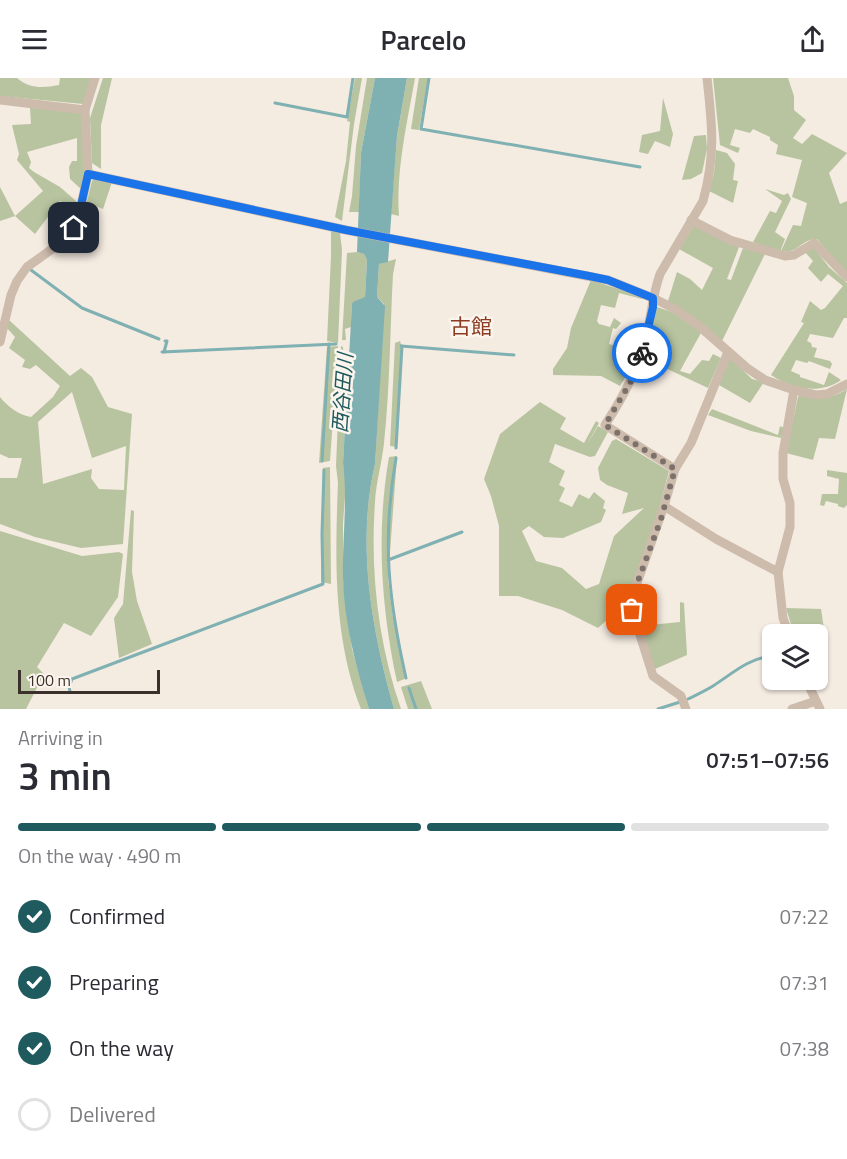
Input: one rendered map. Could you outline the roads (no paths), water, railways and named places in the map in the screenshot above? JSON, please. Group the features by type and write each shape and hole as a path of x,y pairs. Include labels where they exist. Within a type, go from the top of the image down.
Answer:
{"street":[{"path":"0,342 3,316 17,281 27,267 66,239 78,219 88,174 85,110 95,78"},
{"path":"675,469 605,425 636,372 645,344 653,298 660,274 703,201 713,146 706,78"},
{"path":"0,100 85,110"},
{"path":"88,174 346,230 598,278 653,298 675,309 698,324 756,375 794,390 816,395 827,394 847,384"},
{"path":"691,220 730,240 785,256 794,255 814,243 847,277"},
{"path":"686,709 681,696 653,676 632,610 635,589 675,469 691,443 728,352"},
{"path":"785,624 778,572 790,527 790,503 783,479 783,453 794,390"},
{"path":"664,506 716,539 778,572"},
{"path":"792,709 818,705 811,690"}],"water":[{"path":"375,78 407,78 397,136 388,262 379,264 377,297 385,306 375,464 369,495 367,525 367,557 373,619 394,709 369,709 352,644 343,578 345,492 343,463 352,304 365,297 367,260 364,254 357,252 361,153"}],"waterway":[{"path":"275,103 347,117 353,78"},
{"path":"429,78 421,129 640,167"},
{"path":"31,270 82,308 159,339"},
{"path":"164,352 167,341 165,341"},
{"name":"西谷田川","path":"322,461 329,344"},
{"name":"西谷田川","path":"162,352 336,344"},
{"path":"401,346 514,355"},
{"path":"396,448 402,346"},
{"path":"396,458 389,515 389,568 395,621 406,678"},
{"path":"70,691 72,679 323,584 324,470"},
{"path":"388,560 462,532"},
{"path":"688,699 710,688 748,663 762,658"},
{"path":"409,688 416,709"},
{"path":"658,709 680,702"}],"district":[{"name":"古館","path":"471,326"}]}
